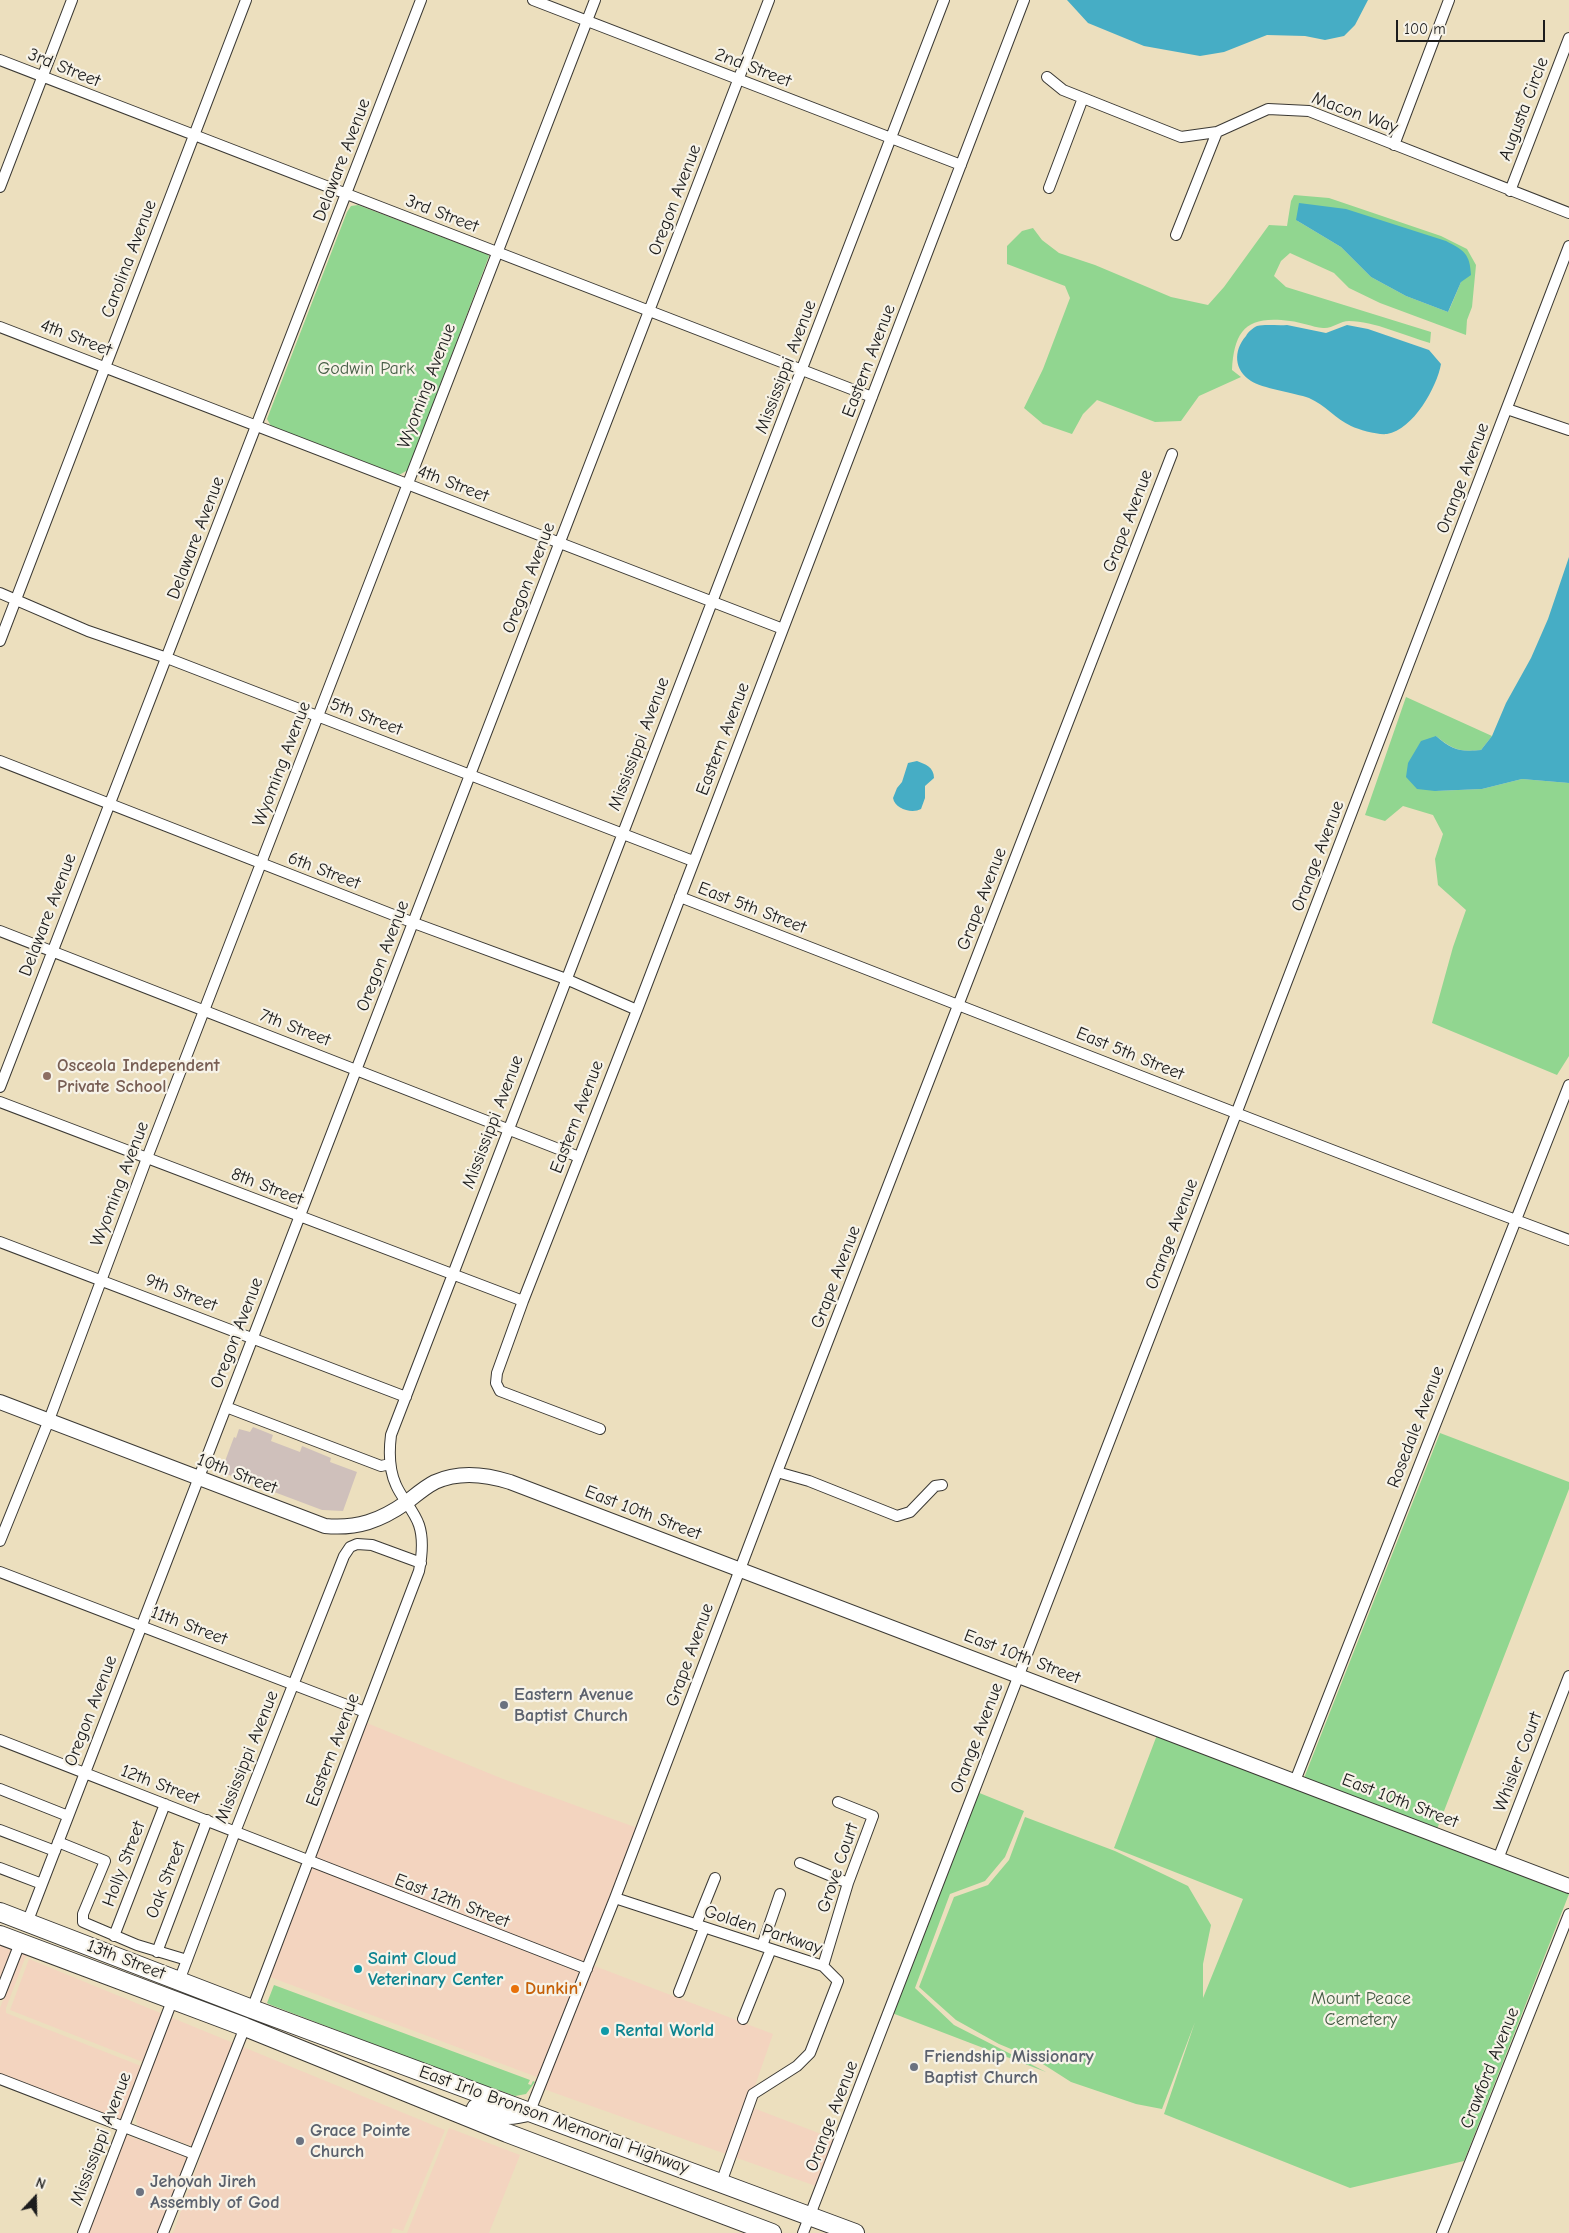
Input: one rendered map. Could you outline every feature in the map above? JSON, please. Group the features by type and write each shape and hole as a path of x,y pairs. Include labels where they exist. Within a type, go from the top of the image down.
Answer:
{"highway":[{"name":"13th Street","path":"0,1912 252,2008"},
{"path":"0,1924 19,1928 27,1923"},
{"name":"13th Street","path":"0,1936 245,2027"},
{"path":"20,1943 28,1937 37,1936 122,1968 151,1970"},
{"path":"125,1983 154,1982 233,2013 240,2013 252,2008"},
{"name":"East Irlo Bronson Memorial Highway","path":"252,2008 855,2233"},
{"path":"245,2027 255,2023 266,2022 365,2060 378,2054"},
{"name":"East Irlo Bronson Memorial Highway","path":"245,2027 507,2133 772,2233"},
{"path":"364,2075 386,2074 497,2116 512,2117 530,2111"}],"street":[{"path":"0,187 72,0"},
{"name":"Carolina Avenue","path":"0,641 246,0"},
{"name":"Delaware Avenue","path":"0,1087 421,0"},
{"name":"2nd Street","path":"533,0 961,165"},
{"name":"Wyoming Avenue","path":"0,1541 49,1420 100,1280 595,0"},
{"name":"Oregon Avenue","path":"27,1923 769,0"},
{"name":"Mississippi Avenue","path":"406,1502 396,1484 390,1464 391,1435 944,0"},
{"name":"Eastern Avenue","path":"600,1429 500,1390 496,1383 497,1373 523,1301 637,1010 1024,0"},
{"path":"1394,145 1449,0"},
{"name":"Augusta Circle","path":"1510,191 1569,38"},
{"name":"3rd Street","path":"0,60 42,78 872,397"},
{"name":"Macon Way","path":"1047,77 1063,90 1181,137 1216,132 1268,109 1309,110 1569,214"},
{"path":"1049,188 1083,98"},
{"path":"1176,236 1216,132"},
{"name":"Orange Avenue","path":"803,2233 1236,1114 1569,246"},
{"name":"4th Street","path":"0,326 783,629"},
{"path":"1507,409 1569,430"},
{"name":"Grape Avenue","path":"530,2111 615,1898 739,1570 1172,454"},
{"name":"5th Street","path":"0,593 88,630 167,658 693,861"},
{"name":"6th Street","path":"0,761 414,923 566,979 637,1010"},
{"name":"East 5th Street","path":"680,897 960,1004 1236,1114 1569,1240"},
{"name":"7th Street","path":"0,931 579,1157"},
{"name":"Rosedale Avenue","path":"1295,1781 1514,1220 1569,1085"},
{"name":"8th Street","path":"0,1102 523,1301"},
{"name":"9th Street","path":"0,1242 406,1397"},
{"name":"10th Street","path":"0,1402 325,1526 359,1526 406,1502 436,1482 458,1475"},
{"path":"226,1407 381,1466 390,1464"},
{"path":"777,1472 809,1481 897,1516 910,1512 935,1486 942,1485"},
{"name":"East 10th Street","path":"458,1475 485,1476 510,1482 1569,1886"},
{"name":"Eastern Avenue","path":"252,2008 307,1869 307,1861 416,1580 422,1554 419,1526 406,1502"},
{"name":"Mississippi Avenue","path":"179,1981 341,1561 350,1547 357,1544 372,1545 421,1563"},
{"name":"11th Street","path":"0,1572 365,1712"},
{"name":"Whisler Court","path":"1498,1859 1569,1676"},
{"name":"12th Street","path":"0,1740 307,1861"},
{"path":"0,1789 68,1816"},
{"name":"Grove Court","path":"823,1966 848,1883 873,1816 838,1802"},
{"name":"Holly Street","path":"114,1936 165,1804"},
{"name":"Oak Street","path":"157,1952 206,1820"},
{"path":"0,1830 105,1860 83,1914 83,1922 157,1952 187,1960"},
{"name":"East 12th Street","path":"307,1861 586,1969"},
{"path":"800,1863 848,1883"},
{"path":"0,1868 42,1884"},
{"path":"680,1992 715,1878"},
{"path":"742,2019 766,1947 780,1894"},
{"name":"Golden Parkway","path":"615,1898 823,1966 838,1981 810,2053 797,2066 753,2094 721,2183"},
{"name":"Crawford Avenue","path":"1442,2233 1569,1914"},
{"path":"0,1994 20,1943"},
{"name":"Mississippi Avenue","path":"83,2233 172,2000"},
{"path":"164,2233 245,2027"},
{"path":"0,2080 194,2154"}],"shaded area":[{"path":"253,1427 273,1435 271,1441 300,1452 302,1446 331,1458 330,1462 357,1472 343,1511 322,1510 221,1472 234,1437 236,1438 239,1429 250,1432"},
{"path":"367,1723 503,1779 643,1830 592,1965 773,2034 748,2106 842,2142 824,2189 538,2087 537,2077 270,1977"},
{"path":"0,1943 12,1948 0,1980"},
{"path":"22,1952 29,1955 25,1958 6,2008 6,2013 141,2066 120,2120 0,2073 0,2008"},
{"path":"29,1959 445,2130 403,2231 393,2228 391,2233 173,2233 203,2150 138,2127 135,2117 153,2066 10,2010"},
{"path":"449,2128 520,2155 489,2233 407,2233"},
{"path":"126,2135 187,2157 158,2233 88,2233"}],"green space":[{"path":"1294,195 1329,198 1441,236 1467,249 1476,265 1472,307 1467,320 1466,335 1380,303 1349,288 1334,273 1290,253 1281,261 1274,276 1286,287 1431,332 1430,343 1369,323 1346,321 1323,328 1290,321 1263,320 1253,323 1246,328 1240,335 1236,345 1232,370 1241,377 1199,396 1181,421 1155,422 1097,400 1083,414 1072,434 1043,424 1024,408 1043,369 1070,298 1065,286 1007,264 1007,246 1022,231 1033,228 1042,240 1059,253 1095,265 1171,297 1208,305 1224,287 1269,225 1287,226 1291,201","holes":["1296,220 1461,282 1448,312 1406,296 1371,277 1341,247"]},
{"name":"Godwin Park","path":"358,205 489,256 408,470 399,475 271,426 267,419 347,212 351,206"},
{"path":"1406,697 1492,736 1481,750 1468,751 1452,747 1436,736 1435,791 1482,789 1522,779 1569,783 1569,1056 1557,1075 1432,1023 1453,947 1466,910 1438,885 1435,859 1443,834 1433,815 1403,806 1385,821 1365,815"},
{"path":"1440,1433 1569,1482 1569,1489 1437,1829 1304,1778"},
{"name":"Mount Peace Cemetery","path":"1157,1735 1569,1894 1464,2161 1350,2188 1164,2114 1195,2022 1162,2109 1136,2104 1071,2082 1035,2059 999,2044 956,2020 919,1987 954,1897 988,1885 1009,1860 1025,1817 1115,1851 1188,1886 1211,1925 1203,1964 1203,1998 1243,1899 1114,1848"},
{"path":"977,1792 1024,1811 1005,1857 985,1881 950,1894 915,1988 954,2025 1046,2072 892,2013"},
{"path":"274,1985 530,2080 528,2084 531,2085 533,2081 535,2082 526,2094 515,2096 449,2073 267,2003"}],"water":[{"path":"1067,0 1368,0 1355,25 1344,36 1325,40 1305,36 1267,35 1224,52 1200,56 1144,46 1088,23"},
{"path":"1299,203 1346,209 1446,241 1465,253 1471,275 1461,282 1448,312 1406,296 1371,277 1341,247 1296,220"},
{"path":"1287,325 1326,333 1347,325 1368,329 1429,350 1441,364 1439,373 1429,395 1406,425 1397,431 1387,434 1359,429 1346,423 1309,398 1256,384 1245,377 1239,366 1237,354 1249,332 1257,326"},
{"path":"1569,557 1569,783 1522,779 1482,789 1435,791 1417,789 1406,777 1408,763 1421,741 1436,736 1457,749 1474,751 1481,750 1492,736 1506,703 1531,658 1548,619"},
{"path":"917,761 931,769 934,778 925,786 925,798 921,809 913,811 904,810 894,802 893,798 902,782 908,763"}],"place":[{"name":"Osceola Independent Private School","path":"47,1076"},
{"name":"Eastern Avenue Baptist Church","path":"504,1705"},
{"name":"Saint Cloud Veterinary Center","path":"358,1969"},
{"name":"Dunkin'","path":"515,1989"},
{"name":"Rental World","path":"605,2031"},
{"name":"Friendship Missionary Baptist Church","path":"914,2067"},
{"name":"Grace Pointe Church","path":"300,2141"},
{"name":"Jehovah Jireh Assembly of God","path":"140,2192"}]}
